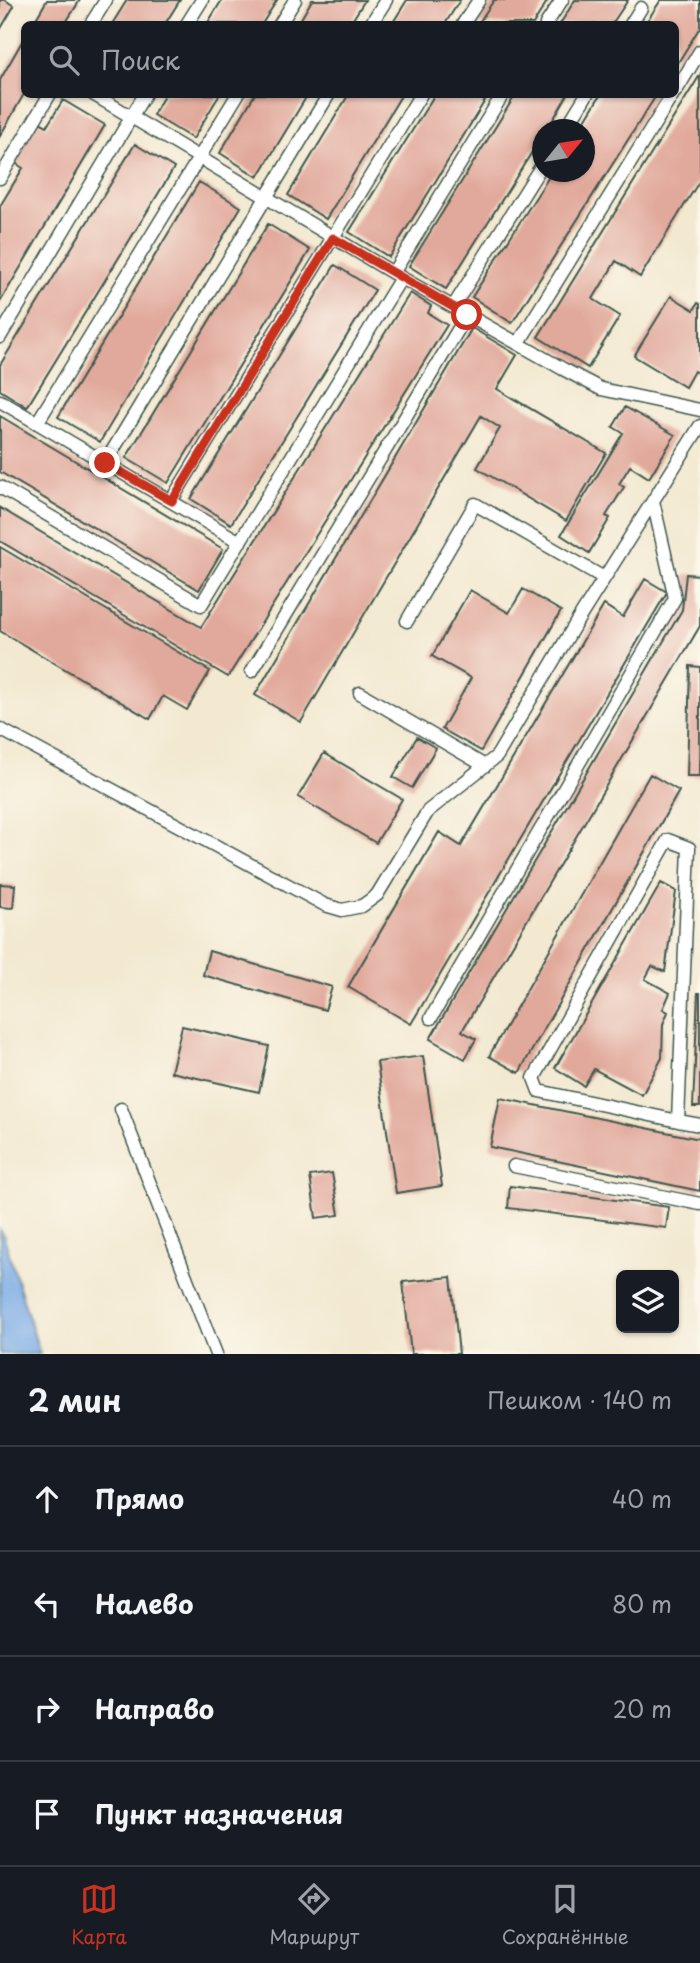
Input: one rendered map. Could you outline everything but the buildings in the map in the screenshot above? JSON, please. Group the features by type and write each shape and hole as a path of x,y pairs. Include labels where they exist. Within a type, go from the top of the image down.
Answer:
{"lane":[{"path":"93,21 106,0"},
{"path":"189,21 202,0"},
{"path":"282,21 295,0"},
{"path":"373,21 386,0"},
{"path":"466,21 478,0"},
{"path":"548,21 562,0"},
{"path":"633,21 641,8"},
{"path":"679,85 700,51"},
{"path":"0,178 48,98"},
{"path":"100,98 333,238 601,389 700,410"},
{"path":"0,337 143,98"},
{"path":"37,423 236,98"},
{"path":"105,463 327,98"},
{"path":"172,501 419,98"},
{"path":"0,487 201,605 501,98"},
{"path":"572,119 585,98"},
{"path":"518,344 671,98"},
{"path":"453,307 532,181"},
{"path":"252,671 467,315"},
{"path":"0,401 240,542"},
{"path":"0,729 325,905 342,910 362,906 377,894 428,811 497,756 604,578 700,426"},
{"path":"431,1018 675,598 653,500"},
{"path":"407,621 475,504 604,578"},
{"path":"360,693 485,766"},
{"path":"678,1121 689,848 668,840 534,1078 539,1091 678,1121 700,1125"},
{"path":"121,1109 216,1354"},
{"path":"513,1166 700,1204"}],"water":[{"path":"0,1230 3,1234 40,1354 0,1354"}],"route":[{"path":"105,463 172,501 333,238 467,315"}]}
